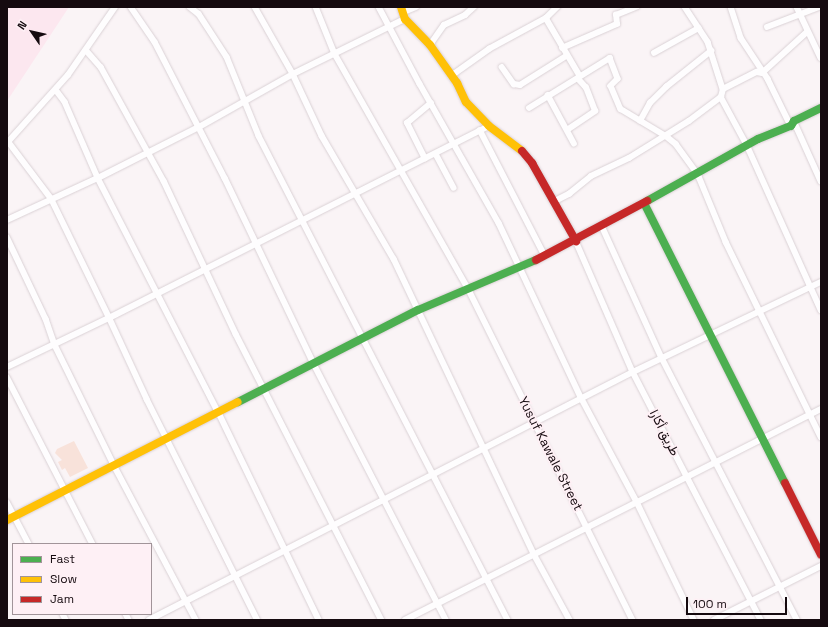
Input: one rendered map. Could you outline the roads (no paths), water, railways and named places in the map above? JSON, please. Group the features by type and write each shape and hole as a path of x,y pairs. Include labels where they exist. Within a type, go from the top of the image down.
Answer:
{"street":[{"path":"115,7 86,50 56,90 8,143 51,200 257,620"},
{"path":"131,7 155,42 257,245 314,364 446,620"},
{"path":"190,7 199,14"},
{"path":"196,7 226,57 243,102 431,474 508,620"},
{"path":"255,7 293,74 322,136 394,259 534,554 570,620"},
{"name":"Yusuf Kawale Street","path":"316,7 335,54 402,169 468,288 533,423 633,620"},
{"path":"379,7 389,28 499,223 582,399 637,502 694,620"},
{"path":"7,220 98,178 148,151 198,127 293,74 389,28 403,13 416,7"},
{"path":"430,45 444,25 465,15 474,7"},
{"path":"451,76 489,50 546,18 557,7"},
{"path":"562,48 617,24 616,15 636,7"},
{"path":"555,201 569,194 591,176 630,158 666,136 721,97 723,89 711,52 699,28 685,7"},
{"path":"731,7 741,38 762,73 768,79 792,123 821,182"},
{"path":"767,27 798,10 819,7"},
{"path":"798,10 807,32 821,58"},
{"path":"403,13 430,45 451,76 466,102 488,126 519,147 542,177 576,241"},
{"path":"546,18 566,56 586,88 595,111 567,130"},
{"path":"654,53 699,28"},
{"path":"723,89 757,72 762,73 807,32"},
{"path":"86,50 101,67 148,151 206,268 236,334 336,524 382,620"},
{"path":"640,121 650,103 666,87 711,52"},
{"path":"502,66 514,84 520,85 566,56"},
{"path":"529,108 610,58 618,78 612,86 619,106 624,113 666,136 680,149 698,174 758,311 821,437"},
{"path":"56,90 65,102 98,178 218,413 319,620"},
{"path":"548,95 574,143"},
{"path":"721,97 747,145 809,288 821,310"},
{"path":"425,159 407,123 431,103"},
{"path":"11,518 364,339 418,310 468,288 520,268 576,241 698,174 747,145 821,108"},
{"path":"7,367 158,294 206,268 257,245 402,169 455,145 488,126"},
{"path":"480,130 545,256"},
{"path":"436,154 454,188"},
{"path":"644,203 821,555"},
{"path":"602,226 662,358 797,620"},
{"path":"7,237 46,319 55,345 114,465 196,620"},
{"name":"طريق أكارا","path":"576,241 633,372 686,478 761,620"},
{"path":"149,620 186,600 235,577 431,474 633,372 821,282"},
{"path":"7,378 66,489 93,543"},
{"path":"405,620 821,409"},
{"path":"7,502 11,518 28,543"},
{"path":"714,620 821,566"}]}
